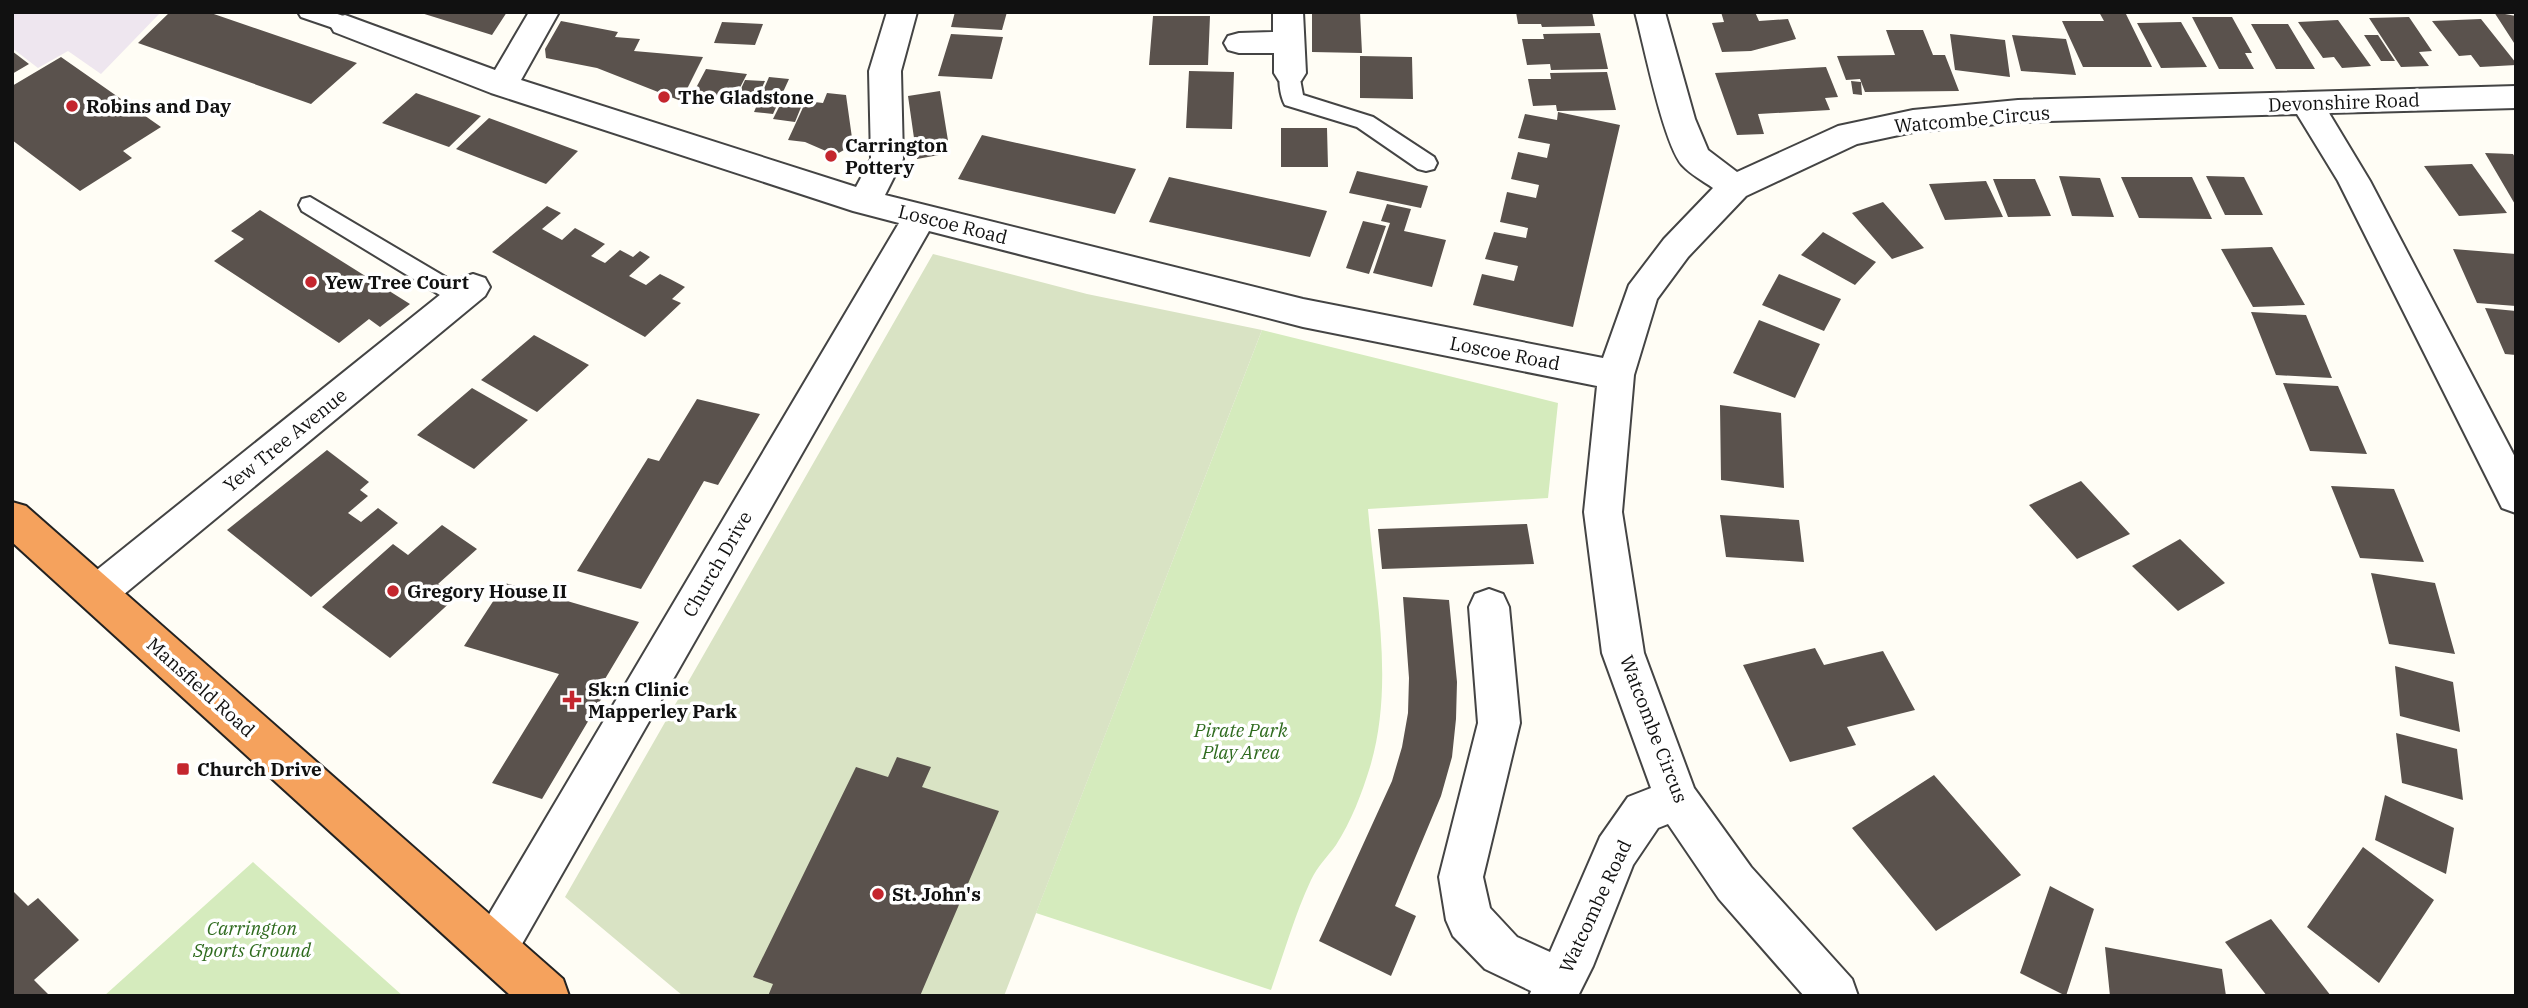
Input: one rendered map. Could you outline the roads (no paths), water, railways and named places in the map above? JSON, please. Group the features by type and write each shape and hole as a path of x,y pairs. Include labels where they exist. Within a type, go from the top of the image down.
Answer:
{"highway":[{"name":"Mansfield Road","path":"12,518 546,996"}],"street":[{"path":"502,85 544,12"},
{"path":"865,202 887,159 885,71 902,12"},
{"path":"1650,12 1679,119 1694,157 1734,187"},
{"name":"Loscoe Road","path":"345,25 502,85 865,202 1303,313 1616,375"},
{"path":"1239,43 1288,27 1290,73"},
{"name":"Devonshire Road","path":"2172,108 2516,97"},
{"path":"2305,102 2354,181 2516,498"},
{"name":"Watcombe Circus","path":"1836,996 1735,883 1677,800 1623,653 1603,512 1616,375 1641,295 1676,248 1734,187 1849,134 1913,121 2018,111 2172,108"},
{"name":"Church Drive","path":"494,949 920,216"},
{"name":"Yew Tree Avenue","path":"97,593 467,292"},
{"path":"1489,607 1511,726 1461,877 1469,920 1501,953 1556,989"},
{"name":"Watcombe Road","path":"1556,989 1577,950 1616,852 1643,812 1677,800"}],"lane":[{"name":"Loscoe Road","path":"308,12 345,25"},
{"path":"1290,73 1293,100 1365,122 1426,163"},
{"path":"310,205 467,292"}],"place":[{"name":"The Gladstone","path":"664,97"},
{"name":"Robins and Day","path":"72,106"},
{"name":"Carrington Pottery","path":"831,156"},
{"name":"Yew Tree Court","path":"311,282"},
{"name":"Gregory House II","path":"393,591"},
{"name":"Sk:n Clinic Mapperley Park","path":"572,700"},
{"name":"Church Drive","path":"183,769"},
{"name":"St. John's","path":"878,894"}],"park label":[{"name":"Pirate Park Play Area","path":"1241,741"},
{"name":"Carrington Sports Ground","path":"252,939"}]}
